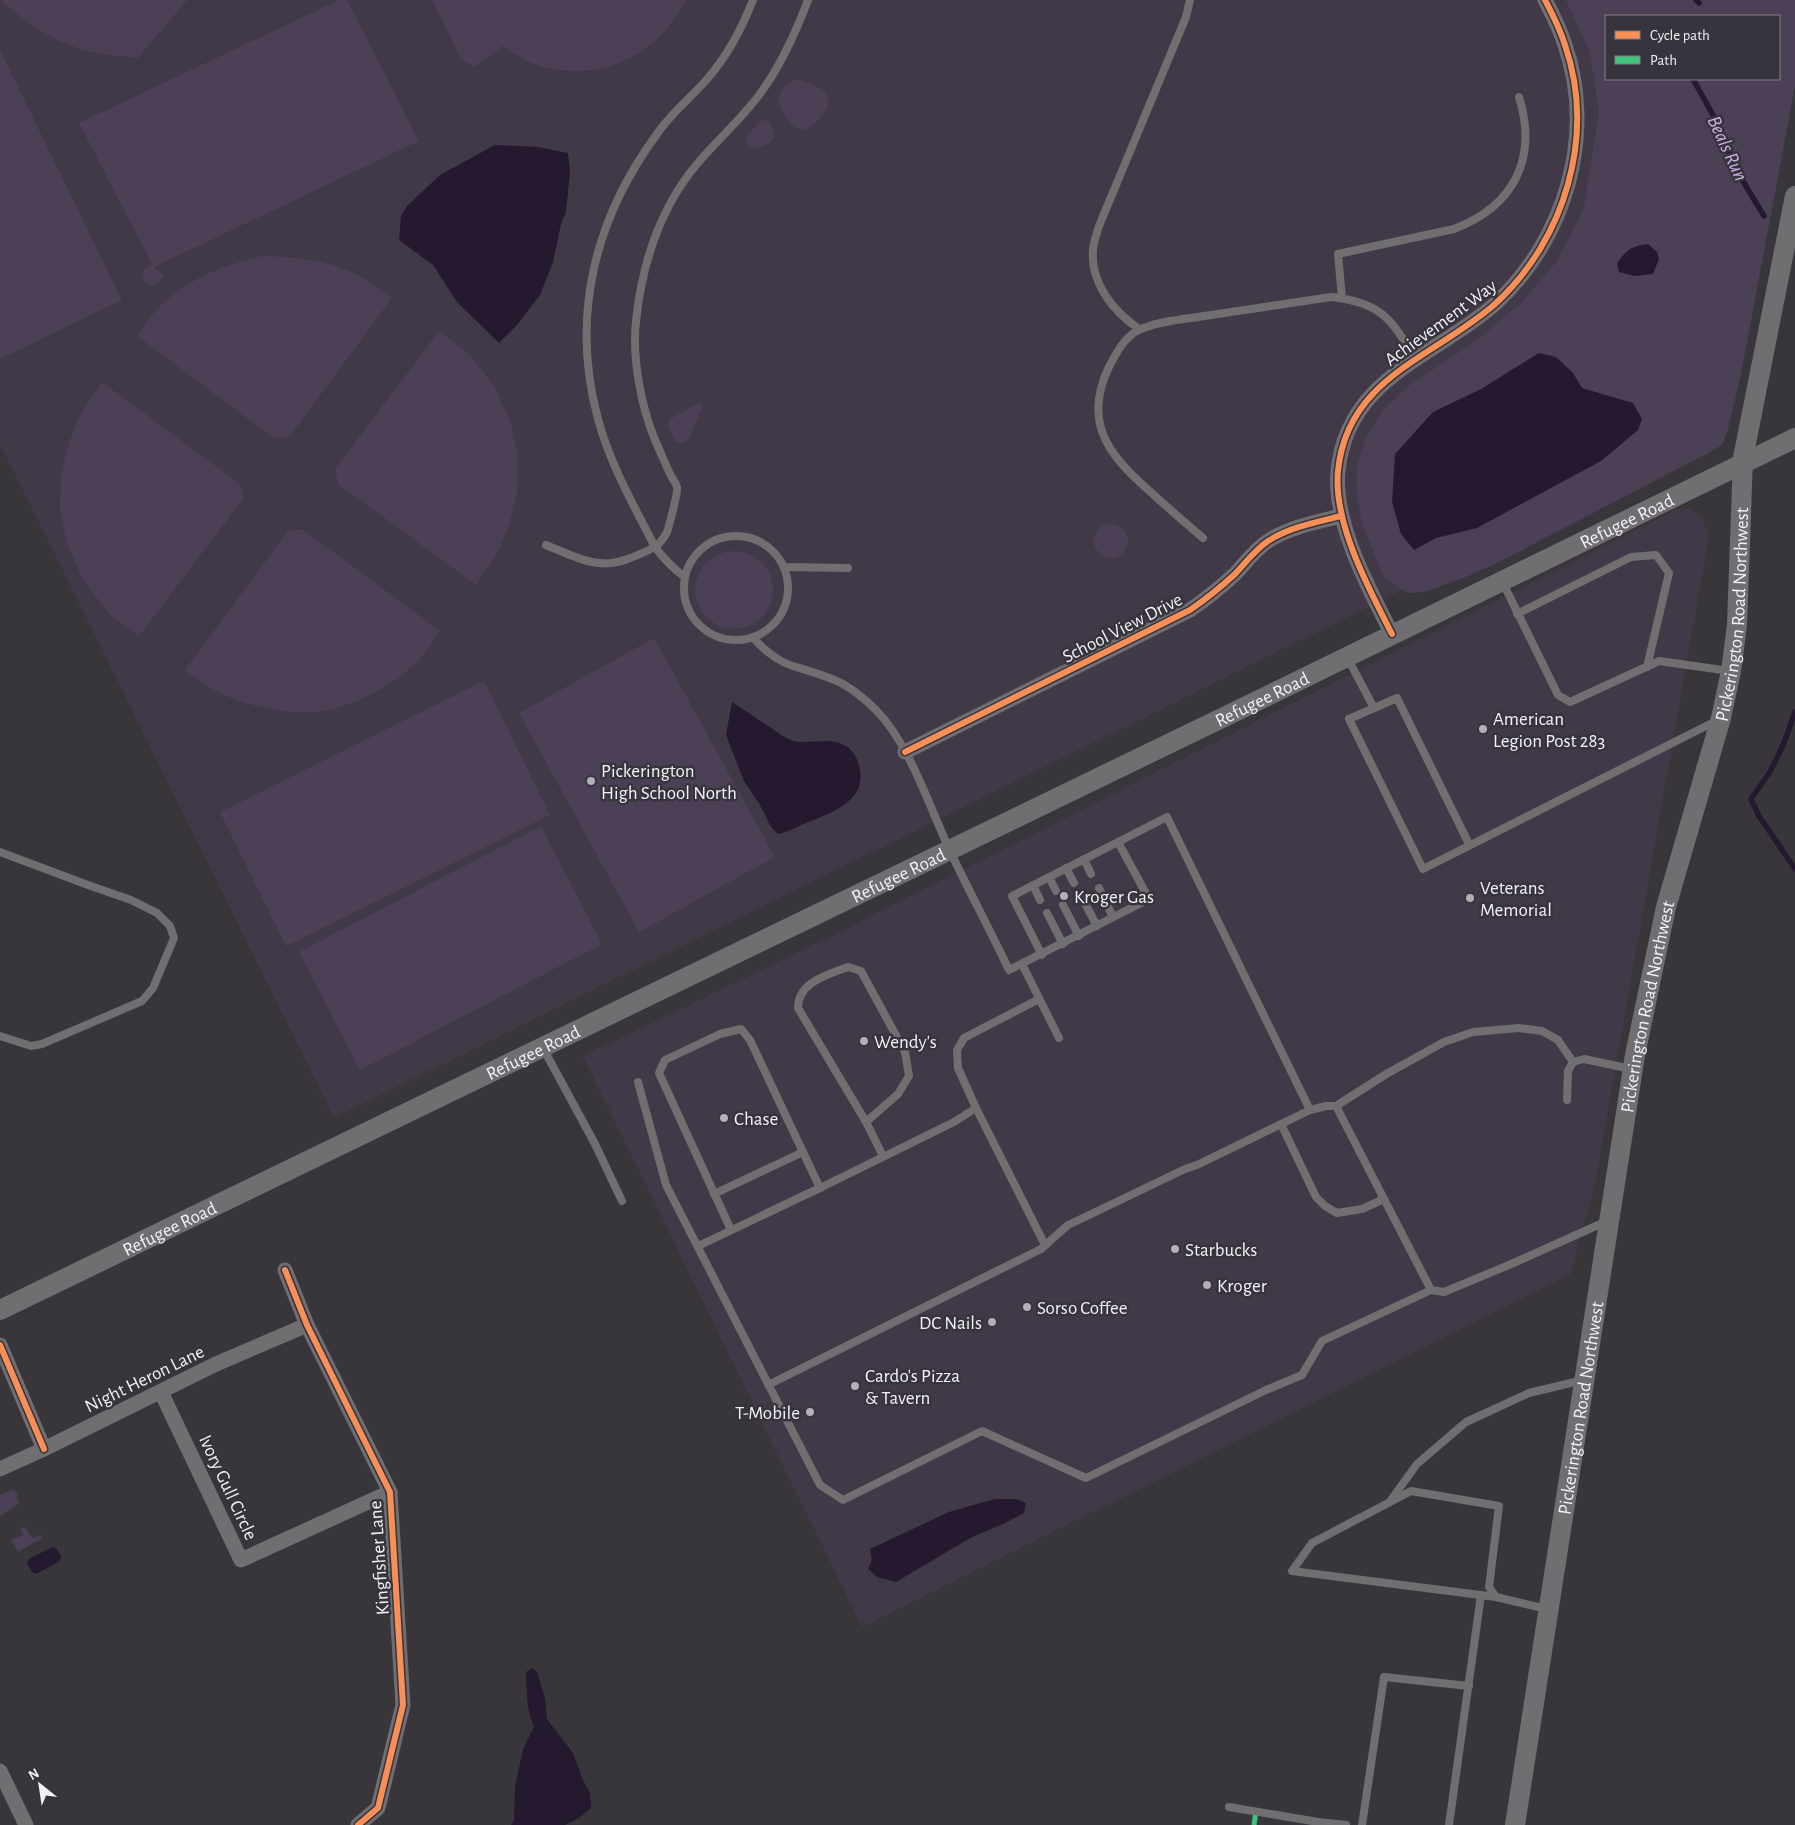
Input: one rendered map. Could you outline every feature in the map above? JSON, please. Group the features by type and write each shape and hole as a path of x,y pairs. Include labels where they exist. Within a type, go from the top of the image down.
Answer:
{"main road":[{"name":"Pickerington Road Northwest","path":"1515,1825 1633,1069 1666,907 1721,718 1731,671 1737,625 1743,464 1795,196"},
{"name":"Refugee Road","path":"0,1310 543,1048 1795,438"}],"street":[{"name":"Achievement Way","path":"1392,634 1369,589 1341,516 1338,496 1338,471 1342,450 1351,424 1366,401 1384,382 1415,358 1495,304 1512,287 1541,248 1565,198 1576,146 1577,114 1575,90 1566,46 1558,24 1545,0"},
{"name":"School View Drive","path":"905,752 1190,610 1215,592 1254,552 1268,541 1287,531 1341,516"},
{"name":"Kingfisher Lane","path":"285,1270 307,1325 390,1492 403,1705 378,1808 358,1825"},
{"name":"Night Heron Lane","path":"0,1469 162,1392 216,1364 307,1325"},
{"path":"0,1345 44,1449"},
{"name":"Ivory Gull Circle","path":"162,1392 241,1560 390,1492"},
{"path":"0,1771 26,1825"}],"lane":[{"path":"685,577 668,563 655,546 621,479 597,413 591,389 585,328 592,277 604,230 614,206 642,153 662,127 709,77 726,54 738,34 753,0"},
{"path":"546,545 586,562 609,564 633,558 655,546 660,543 667,531 677,488 654,437 646,413 640,384 636,354 636,324 640,286 648,256 662,220 695,166 743,116 762,91 793,37 808,0"},
{"path":"1139,329 1128,322 1114,308 1103,292 1095,273 1093,249 1099,226 1186,17 1190,0"},
{"path":"1342,298 1338,254 1454,229 1477,219 1498,203 1520,171 1525,156 1526,125 1519,97"},
{"path":"1203,538 1129,474 1115,458 1105,442 1100,424 1098,405 1102,381 1125,341 1139,329 1182,320 1332,297 1352,299 1369,305 1382,313 1395,326 1415,358"},
{"path":"727,536 744,536 760,542 774,552 784,566 788,583 787,600 780,616 768,629 753,637 736,640 719,638 703,630 692,617 685,601 683,584 687,567 697,553 710,542 727,536"},
{"path":"1517,614 1631,557 1656,555 1669,573 1647,667"},
{"path":"784,566 848,568"},
{"path":"1502,581 1558,695 1570,702 1659,661 1731,671"},
{"path":"753,637 761,647 791,666 843,684 860,695 888,724 905,752 949,850 1009,970 1042,955 1149,899 1118,842"},
{"path":"1347,657 1374,708"},
{"path":"1469,844 1397,698 1350,719 1423,869 1469,844 1721,718"},
{"path":"1042,955 1012,896 1167,817 1310,1110"},
{"path":"0,852 131,900 157,913 170,926 174,938 153,988 142,1001 42,1044 31,1046 0,1036"},
{"path":"1084,859 1091,874"},
{"path":"1066,868 1074,883"},
{"path":"1048,877 1056,891"},
{"path":"1032,885 1040,900"},
{"path":"1099,888 1113,918"},
{"path":"1081,896 1097,926"},
{"path":"1063,905 1079,936"},
{"path":"1047,913 1063,944"},
{"path":"1022,964 1058,1038"},
{"path":"866,1122 898,1094 909,1076 905,1052 861,971 848,967 806,986 798,999 798,1008 866,1122 883,1156"},
{"path":"1039,999 964,1038 957,1050 958,1068 976,1108 1045,1245"},
{"path":"768,1385 1045,1245 1068,1225 1310,1110 1326,1106 1336,1106 1388,1073 1444,1042 1472,1032 1519,1028 1542,1031 1558,1040 1573,1062"},
{"path":"731,1230 659,1073 665,1060 720,1034 741,1029 750,1040 820,1188"},
{"path":"543,1048 595,1144 622,1201"},
{"path":"1567,1100 1568,1071 1573,1062 1584,1059 1633,1069"},
{"path":"638,1082 666,1185 820,1486 843,1500 982,1431 1086,1478 1258,1394 1302,1375 1322,1341 1431,1290 1444,1292 1610,1220"},
{"path":"1336,1106 1431,1290"},
{"path":"698,1246 954,1122 976,1108"},
{"path":"1281,1124 1316,1197 1324,1206 1337,1213 1362,1209 1384,1198"},
{"path":"714,1194 803,1152"},
{"path":"1390,1502 1417,1464 1466,1422 1529,1393 1584,1380"},
{"path":"1496,1597 1489,1587 1498,1506 1411,1491 1312,1543 1292,1571 1496,1597 1549,1610"},
{"path":"1449,1825 1482,1595"},
{"path":"1362,1825 1384,1677 1469,1686"},
{"path":"1229,1807 1317,1823 1346,1825"}],"shaded area":[{"name":"Pickerington High School North","path":"0,0 1793,0 1780,15 1605,15 1605,80 1710,438 334,1118 0,444"},
{"path":"1,0 187,0 138,58 91,52 66,44 31,25"},
{"path":"339,0 347,0 419,141 154,267 164,276 158,283 152,286 145,284 142,273 150,264 153,266 79,123"},
{"path":"432,0 686,0 674,20 660,36 643,50 625,60 606,67 585,71 540,66 525,60 503,46 475,67 461,59"},
{"path":"1566,0 1795,0 1795,86 1741,374 1728,429 1722,445 1503,560 1466,577 1424,592 1407,593 1384,577 1362,524 1357,493 1357,467 1366,437 1384,409 1407,387 1477,340 1521,303 1557,261 1584,208 1599,112 1590,52"},
{"path":"0,50 122,300 0,359"},
{"path":"799,79 823,90 828,101 827,109 816,123 802,129 790,122 781,108 778,99 781,92 791,81"},
{"path":"762,120 769,121 775,136 765,146 751,149 746,144 746,137"},
{"path":"495,145 538,147 568,153 570,172 566,212 561,224 553,262 540,295 517,325 499,343 457,302 433,265 399,240 401,216 407,206 440,175"},
{"path":"1648,244 1657,252 1659,259 1653,274 1634,276 1619,272 1617,263 1623,255 1634,247"},
{"path":"263,256 288,257 336,266 359,276 392,298 290,436 275,439 137,336 160,306 184,287 221,268"},
{"path":"439,331 469,354 495,387 511,424 518,457 517,494 509,524 498,552 476,585 338,484 335,469"},
{"path":"1539,353 1556,357 1573,373 1582,388 1633,403 1642,419 1638,430 1601,461 1477,528 1436,538 1414,550 1401,534 1392,502 1395,454 1433,412 1481,389"},
{"path":"102,382 240,484 243,499 139,636 109,614 83,580 67,543 60,510 61,474 69,443 80,415"},
{"path":"697,403 701,403 703,407 688,440 683,443 676,442 668,426 669,420"},
{"path":"1691,508 1702,518 1709,536 1595,1185 1570,1275 862,1627 583,1056 832,936 1677,509"},
{"path":"1111,524 1123,529 1128,541 1123,553 1111,558 1099,553 1094,541 1099,529"},
{"path":"302,529 440,631 417,662 396,680 383,688 341,707 313,712 289,712 242,702 220,693 185,670 287,532"},
{"path":"734,551 749,554 762,562 770,575 773,590 770,605 762,618 749,626 734,629 719,626 706,618 698,605 695,590 698,575 706,562 719,554"},
{"path":"654,638 775,857 639,932 519,713"},
{"path":"484,681 550,815 286,946 220,812"},
{"path":"732,702 791,740 800,742 827,741 840,743 848,747 859,765 861,777 859,788 846,803 837,809 789,831 778,834 771,827 760,805 744,781 726,735"},
{"path":"541,826 602,944 360,1070 299,952"},
{"path":"14,1489 19,1496 16,1497 20,1503 0,1516 0,1495"},
{"path":"995,1499 1016,1499 1026,1503 1024,1513 972,1537 896,1582 877,1577 868,1569 872,1560 870,1549 949,1512"},
{"path":"25,1527 32,1538 40,1535 42,1538 18,1552 11,1540 23,1535 20,1529"},
{"path":"52,1547 56,1548 61,1556 60,1561 36,1574 32,1572 27,1563 29,1559"},
{"path":"532,1668 537,1672 545,1698 547,1719 573,1753 590,1793 591,1808 579,1818 565,1825 511,1825 514,1820 515,1787 523,1749 534,1727 528,1707 526,1672"}],"waterway":[{"name":"Beals Run","path":"1696,0 1699,3"},
{"name":"Beals Run","path":"1694,80 1718,124 1735,168 1764,216"},
{"name":"Beals Run","path":"1795,712 1784,743 1770,772 1751,799 1759,816 1795,869"}],"marked path":[{"path":"1254,1825 1256,1811"}],"cycle path":[{"path":"1392,634 1363,576 1341,512 1338,471 1345,439 1358,413 1376,391 1397,372 1471,323 1495,304 1519,278 1540,249 1556,218 1568,185 1575,150 1577,115 1574,80 1565,45 1545,0"},
{"path":"905,752 1190,610 1230,579 1255,552 1276,536 1341,516"},
{"path":"285,1270 307,1325 390,1492 403,1705 378,1808 358,1825"},
{"path":"0,1345 44,1449"}],"place":[{"name":"American Legion Post 283","path":"1483,729"},
{"name":"Pickerington High School North","path":"591,781"},
{"name":"Kroger Gas","path":"1064,896"},
{"name":"Veterans Memorial","path":"1470,898"},
{"name":"Wendy's","path":"864,1041"},
{"name":"Chase","path":"724,1118"},
{"name":"Starbucks","path":"1175,1249"},
{"name":"Kroger","path":"1207,1285"},
{"name":"Sorso Coffee","path":"1027,1307"},
{"name":"DC Nails","path":"992,1322"},
{"name":"Cardo's Pizza & Tavern","path":"855,1386"},
{"name":"T-Mobile","path":"810,1412"}]}
